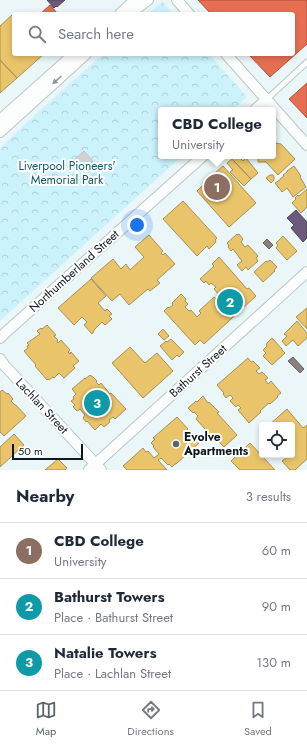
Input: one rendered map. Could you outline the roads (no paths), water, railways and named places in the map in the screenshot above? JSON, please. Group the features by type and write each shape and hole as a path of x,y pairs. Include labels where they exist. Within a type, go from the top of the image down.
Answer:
{"street":[{"path":"122,12 135,0"},
{"path":"132,12 148,0"},
{"path":"177,0 188,12"},
{"path":"0,120 72,56"},
{"path":"0,132 84,56"},
{"path":"228,56 272,107"},
{"path":"258,107 266,100"},
{"path":"276,111 307,145"},
{"name":"Northumberland Street","path":"0,338 200,159"},
{"name":"Bathurst Street","path":"95,468 307,272"},
{"name":"Lachlan Street","path":"0,359 95,468"}],"lane":[{"path":"266,100 307,62"}],"place":[{"name":"CBD College","path":"217,187"},
{"name":"Bathurst Towers","path":"230,302"},
{"name":"Natalie Towers","path":"97,403"},
{"name":"Evolve Apartments","path":"176,444"}],"park label":[{"name":"Liverpool Pioneers' Memorial Park","path":"67,173"}]}
